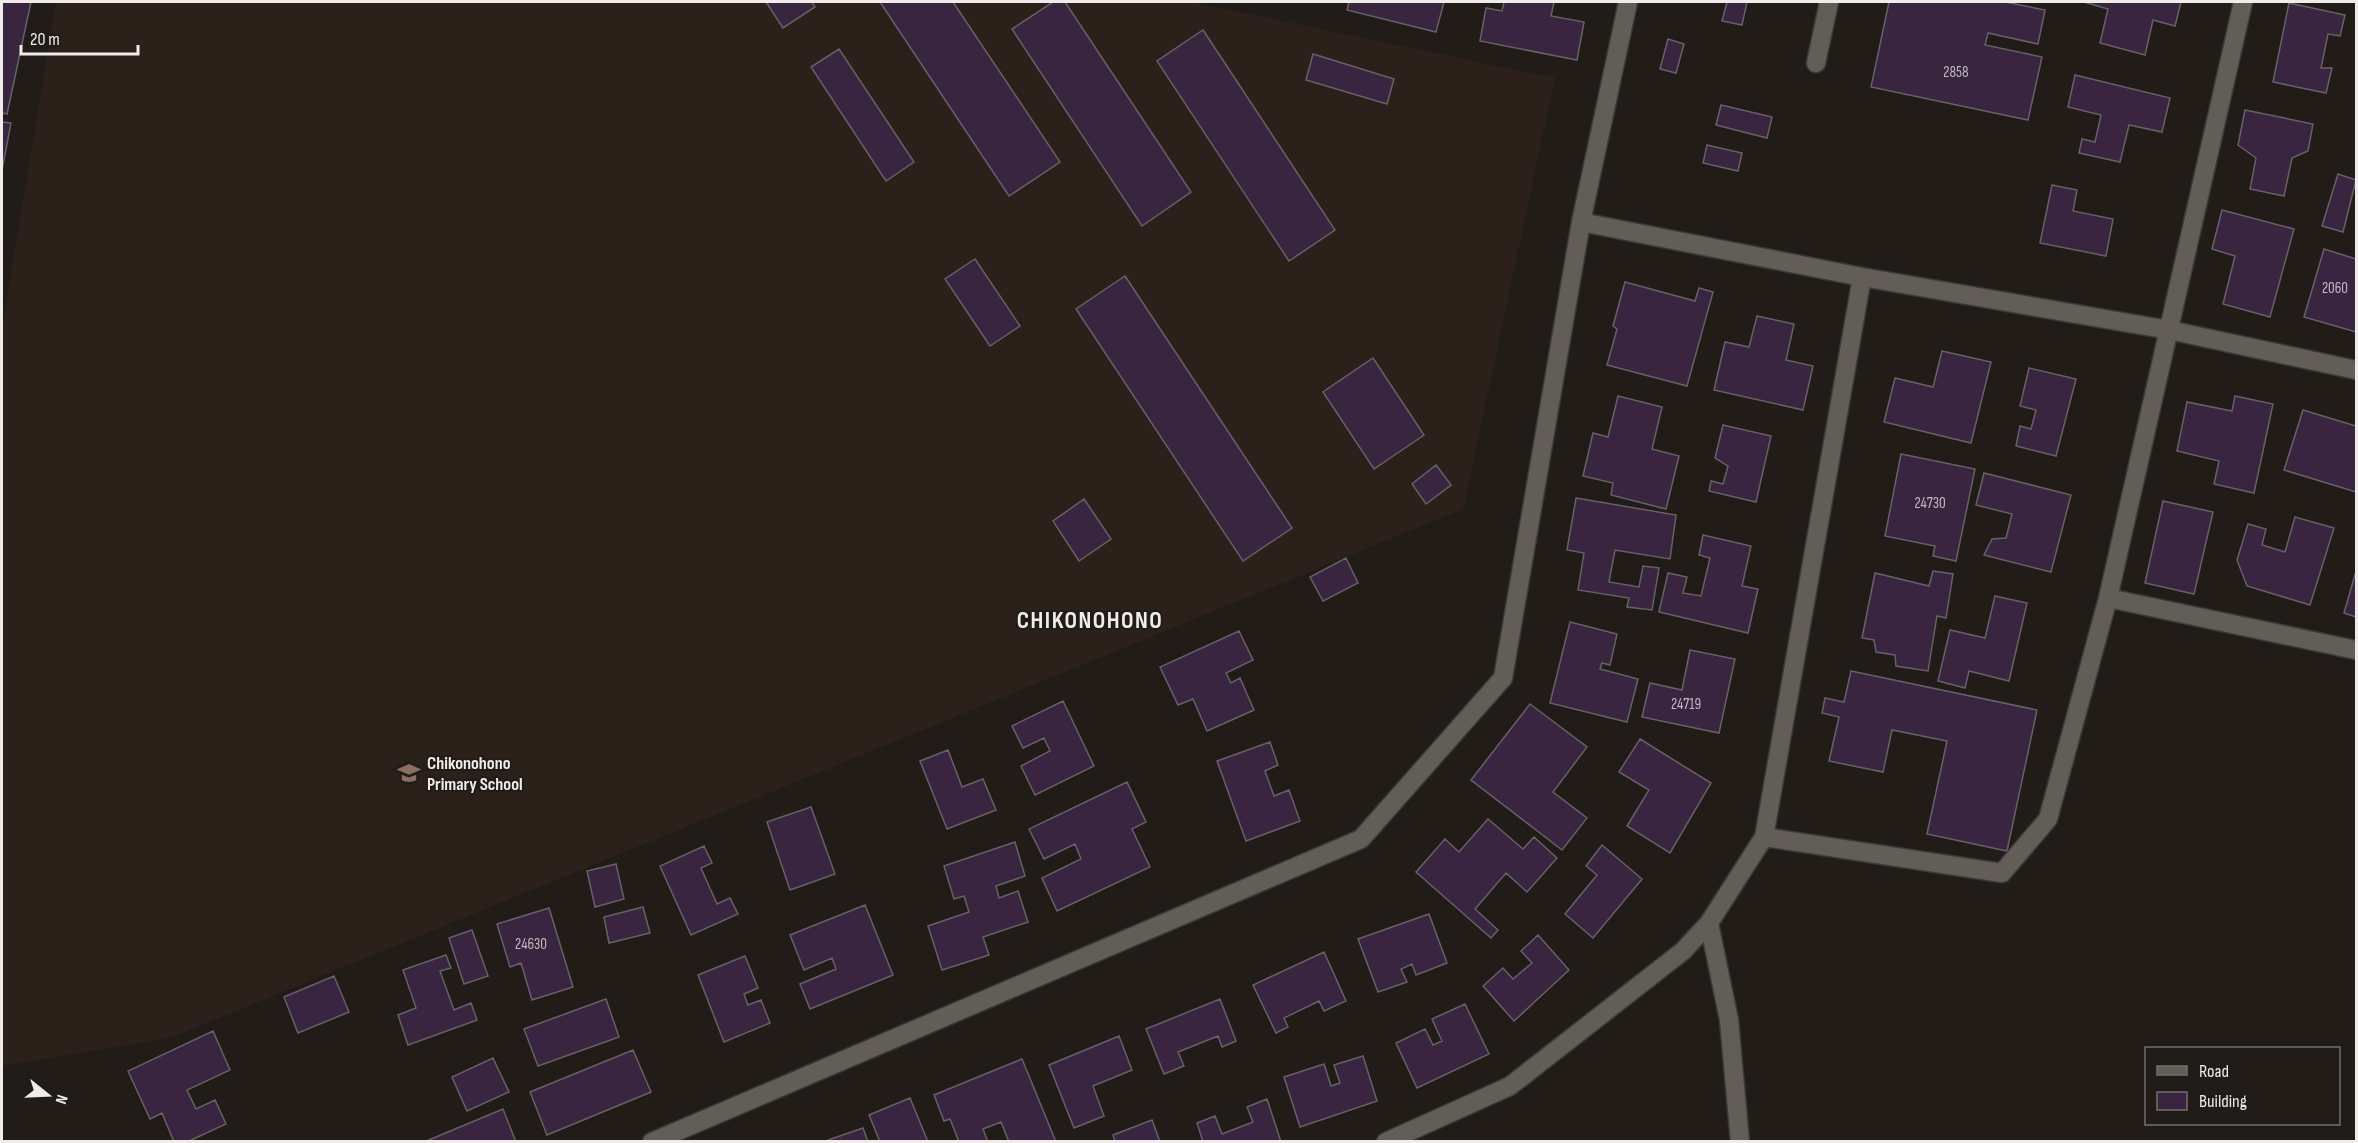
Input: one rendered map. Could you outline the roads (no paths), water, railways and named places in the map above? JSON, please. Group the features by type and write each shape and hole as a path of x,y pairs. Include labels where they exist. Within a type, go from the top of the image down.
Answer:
{"street":[{"path":"652,1142 1361,839 1503,678 1581,222 1629,2"},
{"path":"1816,63 1829,2"},
{"path":"1764,837 2002,873 2048,819 2108,598 2243,2"},
{"path":"1581,222 1862,277 2169,330 2356,370"},
{"path":"1386,1142 1510,1086 1683,951 1709,923 1764,837 1862,277"},
{"path":"2108,598 2356,650"},
{"path":"1709,923 1729,1020 1740,1142"}],"place":[{"name":"Chikonohono Primary School","path":"409,773"}],"district":[{"name":"CHIKONOHONO","path":"1090,620"}]}
